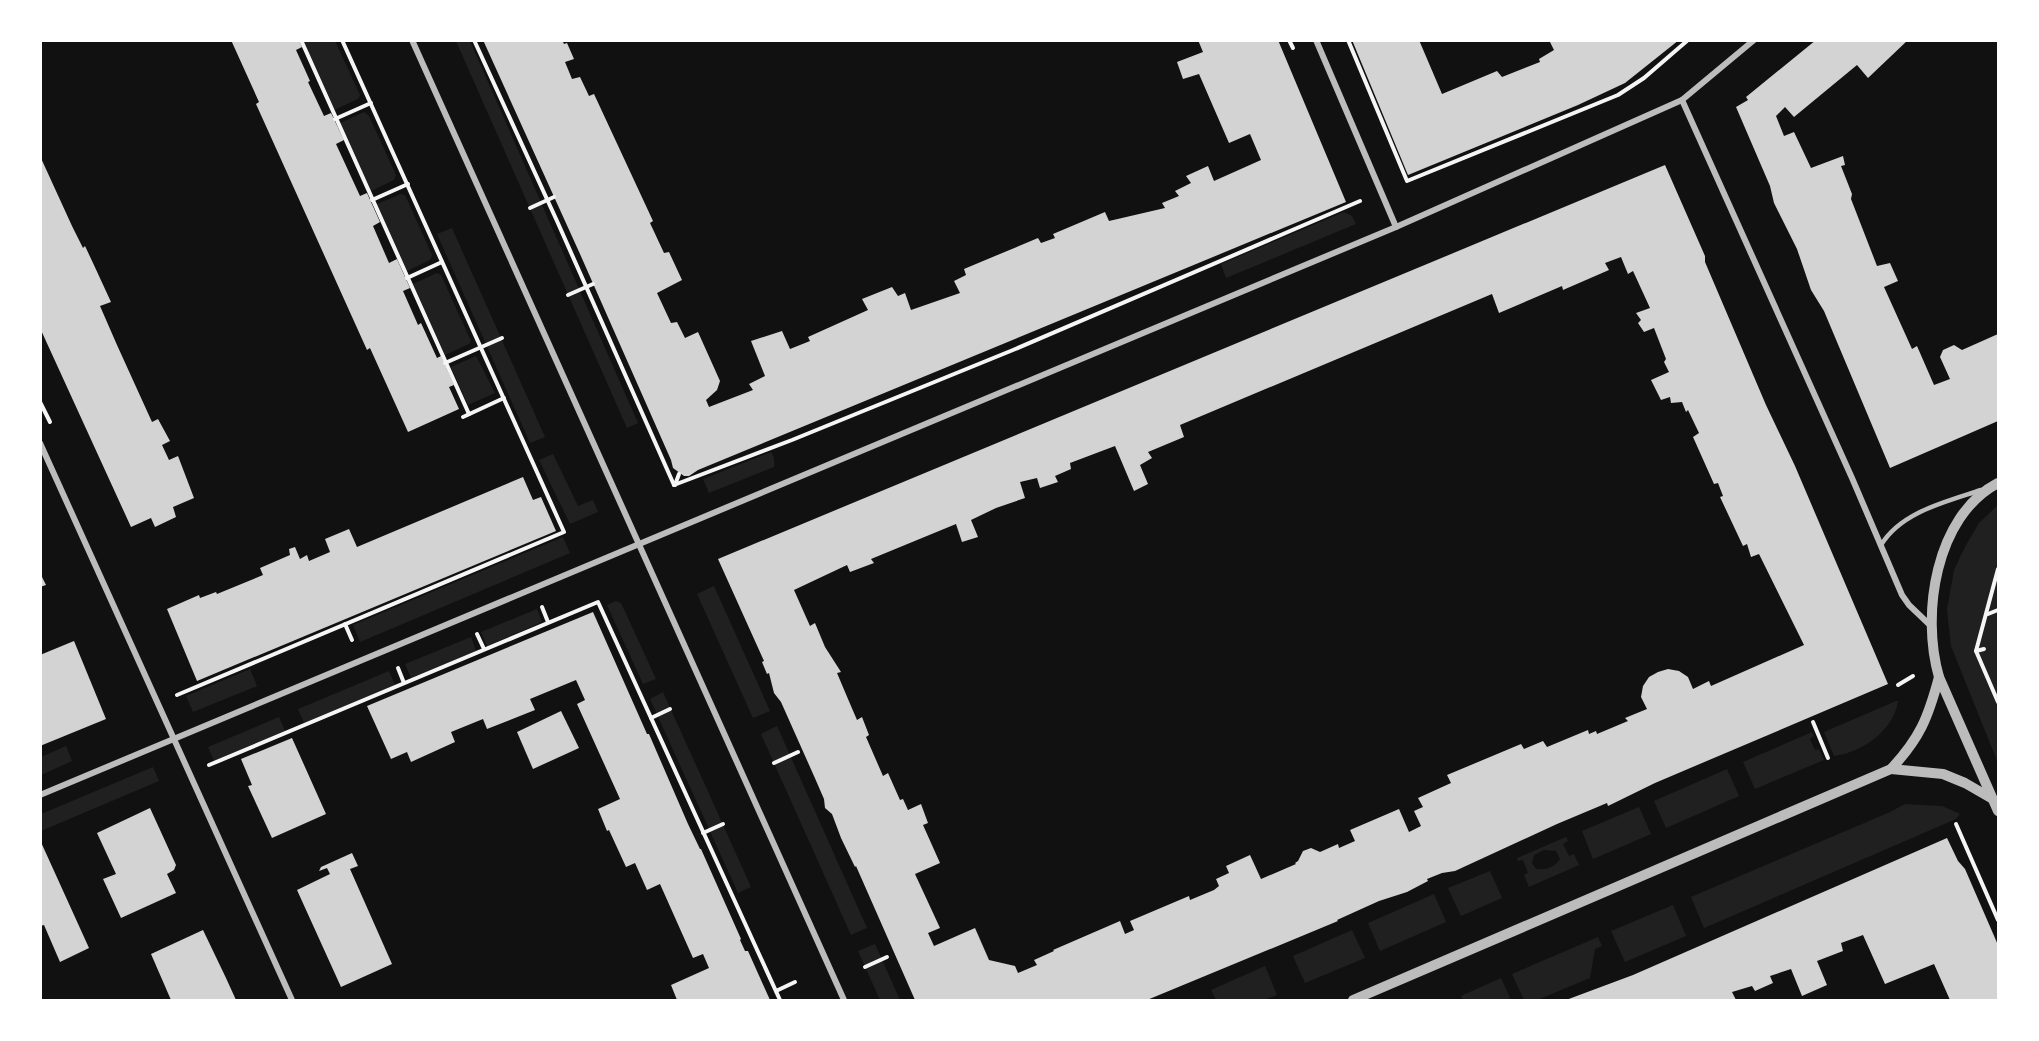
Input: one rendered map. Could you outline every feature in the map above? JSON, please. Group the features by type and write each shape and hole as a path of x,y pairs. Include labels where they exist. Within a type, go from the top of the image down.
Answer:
{"street":[{"path":"411,40 844,1000"},
{"path":"1316,40 1395,227"},
{"path":"40,795 1395,227 1682,100 1754,40"},
{"path":"1682,100 1902,596 1932,627"},
{"path":"40,443 292,1000"},
{"path":"1995,485 1967,510 1947,542 1935,582 1932,627 1939,677 1998,811"},
{"path":"1353,1000 1890,769 1908,751 1923,729 1939,677"},
{"path":"1890,769 1943,774 1991,798"}],"lane":[{"path":"1881,545 1893,528 1910,517 1995,485"}],"path":[{"path":"301,40 469,414"},
{"path":"173,696 564,532 342,40"},
{"path":"474,40 674,485"},
{"path":"1289,40 1294,51"},
{"path":"1348,40 1407,181 1618,95 1644,78 1688,40"},
{"path":"335,119 371,103"},
{"path":"372,200 408,184"},
{"path":"674,485 792,440 1013,350 1360,201 1355,191"},
{"path":"530,208 554,197"},
{"path":"407,278 442,262"},
{"path":"568,295 593,284"},
{"path":"445,363 502,338"},
{"path":"463,417 504,398"},
{"path":"674,485 679,474"},
{"path":"1998,569 1976,651 1998,702"},
{"path":"205,767 598,602 780,1000"},
{"path":"1987,614 1998,609"},
{"path":"1976,651 1984,649"},
{"path":"1898,685 1918,673"},
{"path":"651,718 670,709"},
{"path":"1813,722 1828,758"},
{"path":"774,763 798,753"},
{"path":"703,832 723,824"},
{"path":"1956,824 1998,920"},
{"path":"865,967 887,957"},
{"path":"776,991 795,982"}],"shaded area":[{"path":"303,41 335,41 360,95 358,99 334,110"},
{"path":"456,41 470,41 638,423 627,428"},
{"path":"364,112 369,116 396,175 394,180 371,191 340,123"},
{"path":"401,194 405,195 432,255 430,260 407,271 377,204"},
{"path":"1344,212 1352,216 1356,224 1226,278 1221,264"},
{"path":"452,228 545,437 530,443 437,234"},
{"path":"437,273 441,275 471,341 445,355 413,284"},
{"path":"476,356 495,393 468,405 451,367"},
{"path":"771,452 774,467 709,493 703,479"},
{"path":"553,454 578,506 593,500 598,512 570,524 539,460"},
{"path":"1998,505 1998,763 1951,646 1947,610 1954,570 1965,547 1979,523"},
{"path":"563,537 570,553 360,642 353,625"},
{"path":"714,586 770,711 753,718 697,594"},
{"path":"616,601 621,603 656,679 643,684 607,605"},
{"path":"537,609 542,622 487,646 481,632"},
{"path":"471,637 476,651 411,678 405,664"},
{"path":"250,669 257,686 193,712 186,696"},
{"path":"389,671 395,685 304,723 298,709"},
{"path":"663,692 751,887 738,893 650,699"},
{"path":"1898,701 1895,712 1890,721 1875,738 1856,750 1834,756 1824,732"},
{"path":"279,717 285,731 214,761 208,747"},
{"path":"777,726 867,928 851,935 761,734"},
{"path":"1812,732 1814,736 1810,739 1815,750 1819,749 1824,760 1755,789 1743,762"},
{"path":"66,746 72,761 41,775 41,757"},
{"path":"153,767 159,781 41,831 41,814"},
{"path":"1727,769 1739,796 1666,828 1654,801"},
{"path":"1905,804 1942,806 1960,814 1956,819 1704,928 1691,897"},
{"path":"1639,807 1651,834 1593,859 1582,831"},
{"path":"1566,837 1568,841 1563,844 1569,856 1574,854 1579,865 1529,887 1524,875 1528,873 1523,860 1518,861 1517,858","holes":["1544,850 1556,851 1560,859 1555,864 1546,869 1536,869 1532,863 1534,855"]},
{"path":"1490,871 1502,898 1461,916 1448,888"},
{"path":"1434,894 1446,922 1380,951 1368,923"},
{"path":"1673,905 1686,936 1625,962 1611,931"},
{"path":"1352,930 1365,958 1305,983 1293,956"},
{"path":"1598,937 1602,946 1595,949 1590,978 1537,1000 1524,1000 1512,974"},
{"path":"875,944 900,1000 880,1000 858,951"},
{"path":"1265,966 1277,995 1264,1000 1216,1000 1211,990"},
{"path":"1501,978 1511,1000 1463,1000 1461,996"}],"building":[{"path":"231,40 299,40 302,47 296,50 310,81 308,82 324,116 331,113 344,140 336,144 360,196 367,193 380,222 373,226 389,263 397,259 410,288 403,291 418,325 421,323 437,358 441,356 454,385 449,387 459,409 408,432 370,348 367,350 256,104 259,102"},
{"path":"483,40 562,40 564,44 567,43 574,59 565,62 572,79 580,77 589,96 594,94 653,221 650,223 664,253 669,252 682,280 657,293 671,323 677,322 685,338 698,332 720,381 717,390 706,400 709,407 753,390 749,384 765,376 751,341 782,331 790,349 810,341 808,337 868,310 862,299 892,287 898,296 905,293 911,310 960,293 954,281 966,275 964,269 1038,238 1041,243 1055,238 1053,234 1105,212 1109,221 1165,208 1162,203 1179,196 1175,191 1191,183 1186,176 1208,166 1214,181 1261,160 1250,134 1229,143 1199,74 1183,79 1177,62 1203,52 1198,40 1278,40 1346,202 698,470 689,476 684,476 673,468 580,254"},
{"path":"1352,40 1419,40 1442,94 1497,71 1502,77 1540,62 1539,59 1554,50 1549,40 1679,40 1625,83 1578,105 1408,175"},
{"path":"1816,40 1908,40 1868,78 1857,65 1794,117 1785,107 1776,116 1784,136 1794,132 1811,168 1843,156 1845,165 1841,166 1852,194 1851,199 1877,266 1890,263 1898,281 1884,287 1912,349 1917,346 1934,385 1950,379 1940,357 1943,350 1954,345 1962,350 1998,334 1998,421 1890,468 1824,311 1811,290 1797,249 1774,203 1770,186 1736,107 1748,100 1746,97"},
{"path":"40,156 72,226 83,248 85,246 111,302 100,306 152,422 158,419 170,441 162,445 169,460 178,456 194,498 173,507 176,517 155,527 151,518 131,527 40,328"},
{"path":"1665,165 1766,405 1795,466 1888,684 1655,783 1608,806 1607,803 1557,824 1455,871 1427,879 1428,881 1407,892 1379,901 1338,921 1147,1000 915,1000 832,814 825,808 824,799 781,702 774,693 769,673 767,674 762,662 764,661 718,559","holes":["1621,257 1628,274 1633,271 1650,308 1636,313 1641,320 1638,323 1644,332 1654,328 1669,372 1651,380 1661,400 1670,397 1671,403 1682,402 1686,412 1688,410 1699,433 1693,437 1714,484 1718,483 1723,496 1720,497 1743,546 1747,544 1751,557 1759,554 1804,645 1711,686 1709,681 1693,689 1688,677 1679,671 1668,669 1658,672 1649,677 1643,686 1641,697 1647,709 1625,718 1628,721 1597,734 1596,731 1589,734 1588,730 1547,747 1543,741 1524,749 1521,744 1447,775 1451,783 1418,798 1423,807 1414,811 1421,826 1409,832 1399,809 1350,830 1355,841 1339,848 1338,844 1320,852 1311,848 1303,851 1296,864 1261,879 1250,855 1226,866 1229,873 1216,879 1219,886 1214,890 1190,900 1189,896 1130,921 1134,930 1125,934 1120,921 1053,950 1034,960 1037,965 1018,973 1015,966 989,960 975,928 934,946 928,933 940,928 915,874 940,863 923,825 928,823 921,804 908,810 903,799 900,800 888,773 883,776 866,737 869,735 862,717 857,720 837,673 841,672 825,647 815,623 810,626 794,590 847,565 850,572 874,563 871,559 956,524 962,542 978,537 971,520 1025,498 1020,482 1037,478 1040,488 1058,482 1055,476 1071,469 1070,463 1115,446 1134,491 1148,484 1140,465 1152,458 1148,452 1184,437 1180,425 1492,294 1499,313 1562,286 1563,290 1609,270 1605,263"]},
{"path":"523,477 533,500 541,497 556,531 197,681 167,609 199,595 200,598 216,592 217,594 263,575 260,568 290,555 289,549 295,547 300,559 307,555 309,561 330,552 325,539 349,529 357,547"},
{"path":"40,573 46,585 40,587"},
{"path":"593,612 745,951 748,951 770,1000 677,1000 671,985 709,968 703,954 693,958 660,884 647,890 635,863 626,867 609,830 607,831 598,809 620,799 577,704 585,700 576,680 530,699 535,710 487,729 483,719 451,732 455,742 411,762 407,752 391,759 367,706"},
{"path":"74,641 106,719 40,746 40,655"},
{"path":"561,711 579,748 533,769 517,732"},
{"path":"292,738 326,814 272,838 248,786 252,785 241,759"},
{"path":"150,808 176,865 174,870 167,874 176,893 121,918 103,879 116,874 97,833"},
{"path":"1947,838 1958,861 1965,869 1998,945 1998,1000 1950,1000 1934,964 1885,984 1863,935 1841,943 1843,951 1817,961 1827,985 1802,996 1791,969 1770,976 1773,983 1755,991 1752,986 1732,992 1736,1000 1566,1000 1633,975"},
{"path":"40,840 89,948 60,962 44,925 40,926"},
{"path":"352,853 358,866 350,869 392,964 341,987 297,890 330,874 327,868 319,871 321,867"},
{"path":"203,930 236,1000 171,1000 151,954"}]}
